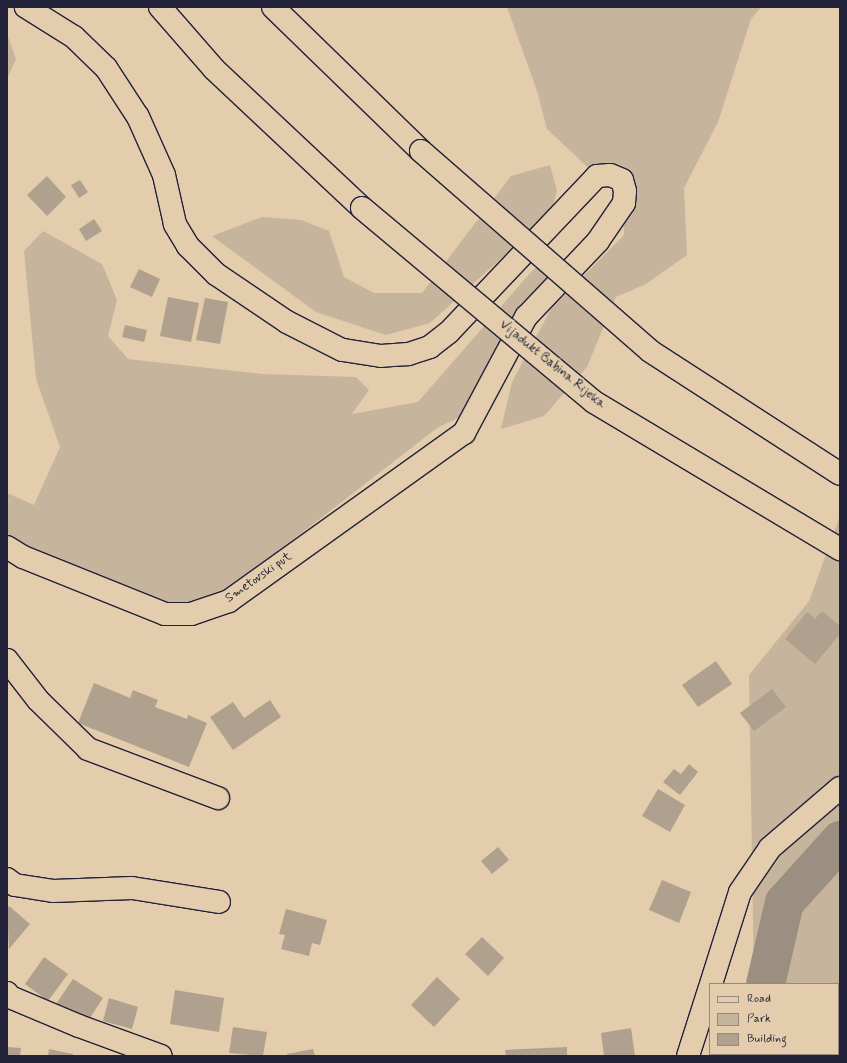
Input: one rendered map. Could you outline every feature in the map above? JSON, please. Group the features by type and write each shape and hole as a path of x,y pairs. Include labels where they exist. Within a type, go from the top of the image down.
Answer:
{"main road":[{"name":"Smetovski put","path":"7,547 23,557 165,614 191,614 228,601 464,433 526,317 598,241 624,203 625,191 622,180 610,175 597,176 449,332 430,347 408,354 381,356 342,350 274,313 216,274 188,246 175,224 164,175 138,117 106,68 74,37 26,7"},
{"name":"Vijadukt Babina Rijeka","path":"160,7 214,69 362,208 594,402 840,548"},
{"path":"273,7 421,151 650,351 840,474"},
{"path":"7,660 38,700 88,750 218,798"},
{"path":"711,983 740,892 770,848 840,788"},
{"path":"7,879 15,885 53,891 132,888 219,902"},
{"path":"688,1056 709,988"},
{"path":"7,993 10,997 79,1026 161,1056"}],"green space":[{"path":"507,7 761,7 751,19 718,122 684,188 687,255 646,284 616,297 587,367 544,416 501,429 512,382 551,309 624,235 622,180 597,176 547,129 537,91"},
{"path":"7,34 16,59 7,79"},
{"path":"550,165 557,191 551,213 430,323 386,335 316,312 212,236 262,217 301,220 329,231 344,277 374,293 422,293 511,176"},
{"path":"43,231 102,264 117,300 108,336 128,359 263,374 356,377 369,390 352,414 418,402 531,272 549,257 564,266 470,412 437,428 245,577 207,601 175,605 36,553 7,534 7,493 34,505 60,447 36,379 24,251"},
{"path":"840,516 840,1056 756,1056 754,1055 839,1055 839,983 754,983 749,675 809,601"}],"building":[{"path":"47,176 66,197 47,216 27,195"},
{"path":"80,180 88,192 79,198 71,185"},
{"path":"94,219 102,231 86,241 79,229"},
{"path":"139,269 160,279 152,297 130,287"},
{"path":"168,297 199,303 191,342 160,336"},
{"path":"205,298 228,302 220,344 196,340"},
{"path":"125,325 147,330 144,342 122,337"},
{"path":"822,611 840,626 840,634 815,664 785,639 807,612 815,619"},
{"path":"716,661 732,684 698,707 682,685"},
{"path":"94,683 130,698 133,690 158,700 155,707 187,719 188,715 207,723 189,767 78,723"},
{"path":"772,689 786,707 754,731 740,713"},
{"path":"270,700 281,717 233,750 210,717 233,702 244,718"},
{"path":"689,764 698,772 680,795 663,782 674,769 681,774"},
{"path":"658,789 685,805 670,832 642,816"},
{"path":"498,847 509,860 492,874 481,861"},
{"path":"662,880 691,892 679,923 649,910"},
{"path":"9,906 30,924 9,949 7,909"},
{"path":"286,909 327,920 320,945 312,943 309,956 281,949 285,935 279,934"},
{"path":"482,937 504,958 488,976 465,954"},
{"path":"44,957 68,974 48,1001 25,984"},
{"path":"437,977 460,999 434,1027 411,1005"},
{"path":"73,979 103,998 86,1024 56,1004"},
{"path":"175,990 224,998 219,1032 170,1024"},
{"path":"109,998 138,1007 132,1029 103,1021"},
{"path":"233,1027 267,1032 263,1056 229,1053"},
{"path":"631,1028 635,1056 604,1056 601,1033"},
{"path":"7,1047 21,1048 20,1056 7,1056"},
{"path":"567,1047 567,1056 506,1056 505,1050"},
{"path":"49,1049 73,1054 73,1056 48,1056"},
{"path":"313,1049 315,1056 287,1056 287,1054"}],"waterway":[{"path":"765,983 784,902 840,840"}]}
